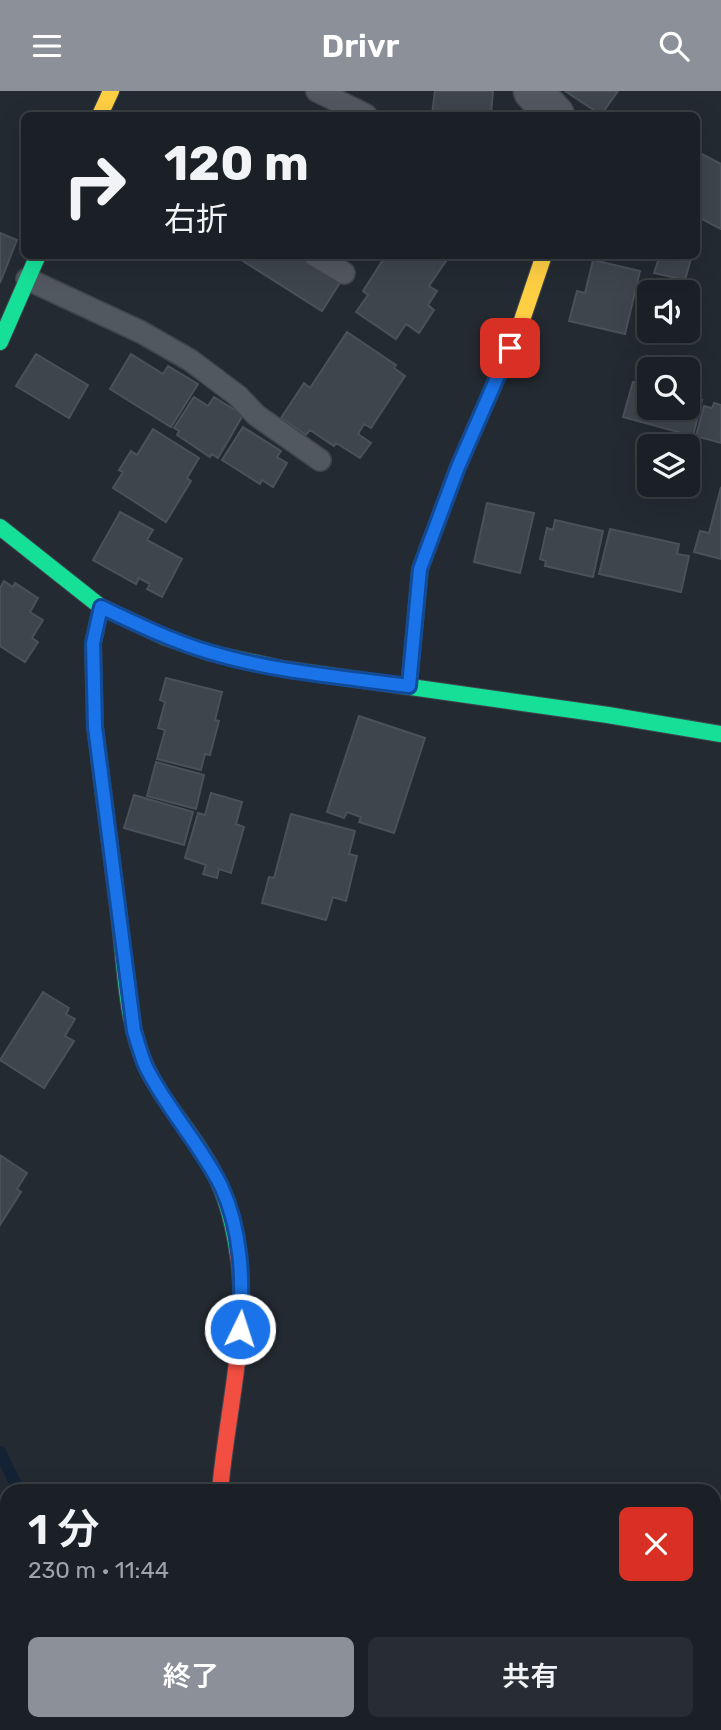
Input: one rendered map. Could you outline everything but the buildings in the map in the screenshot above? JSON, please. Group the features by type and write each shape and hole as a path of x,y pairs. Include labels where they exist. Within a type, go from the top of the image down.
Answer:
{"street":[{"path":"533,91 552,112"},
{"path":"0,342 36,259"},
{"path":"409,686 420,569 458,467 521,323 543,259"},
{"path":"0,527 101,607 165,637 210,653 284,669 608,715 721,734"},
{"path":"101,607 93,643 95,727 134,1031 146,1066 221,1187 239,1249 242,1289 238,1349 221,1484"}],"lane":[{"path":"317,91 360,112"},
{"path":"321,259 344,273"},
{"path":"27,279 141,333 190,360 239,396 256,415 320,460"}],"waterway":[{"path":"0,1452 16,1484"}],"traffic: fast":[{"path":"0,342 36,259"},
{"path":"0,527 101,607 165,637 210,653 284,669 608,715 721,734"},
{"path":"119,916 127,991 139,1047 152,1079 198,1146 219,1183 230,1213 238,1255"}],"traffic: slow":[{"path":"101,112 111,91"},
{"path":"409,686 420,569 458,467 521,323 543,259"},
{"path":"101,607 93,643 95,727 119,916"}],"traffic: jam":[{"path":"221,1484 239,1342 241,1283 238,1255"}],"route":[{"path":"240,1329 242,1289 239,1249 230,1211 221,1187 197,1145 146,1066 134,1031 95,727 93,643 101,607 165,637 210,653 284,669 409,686 420,569 458,467 510,348"}]}
